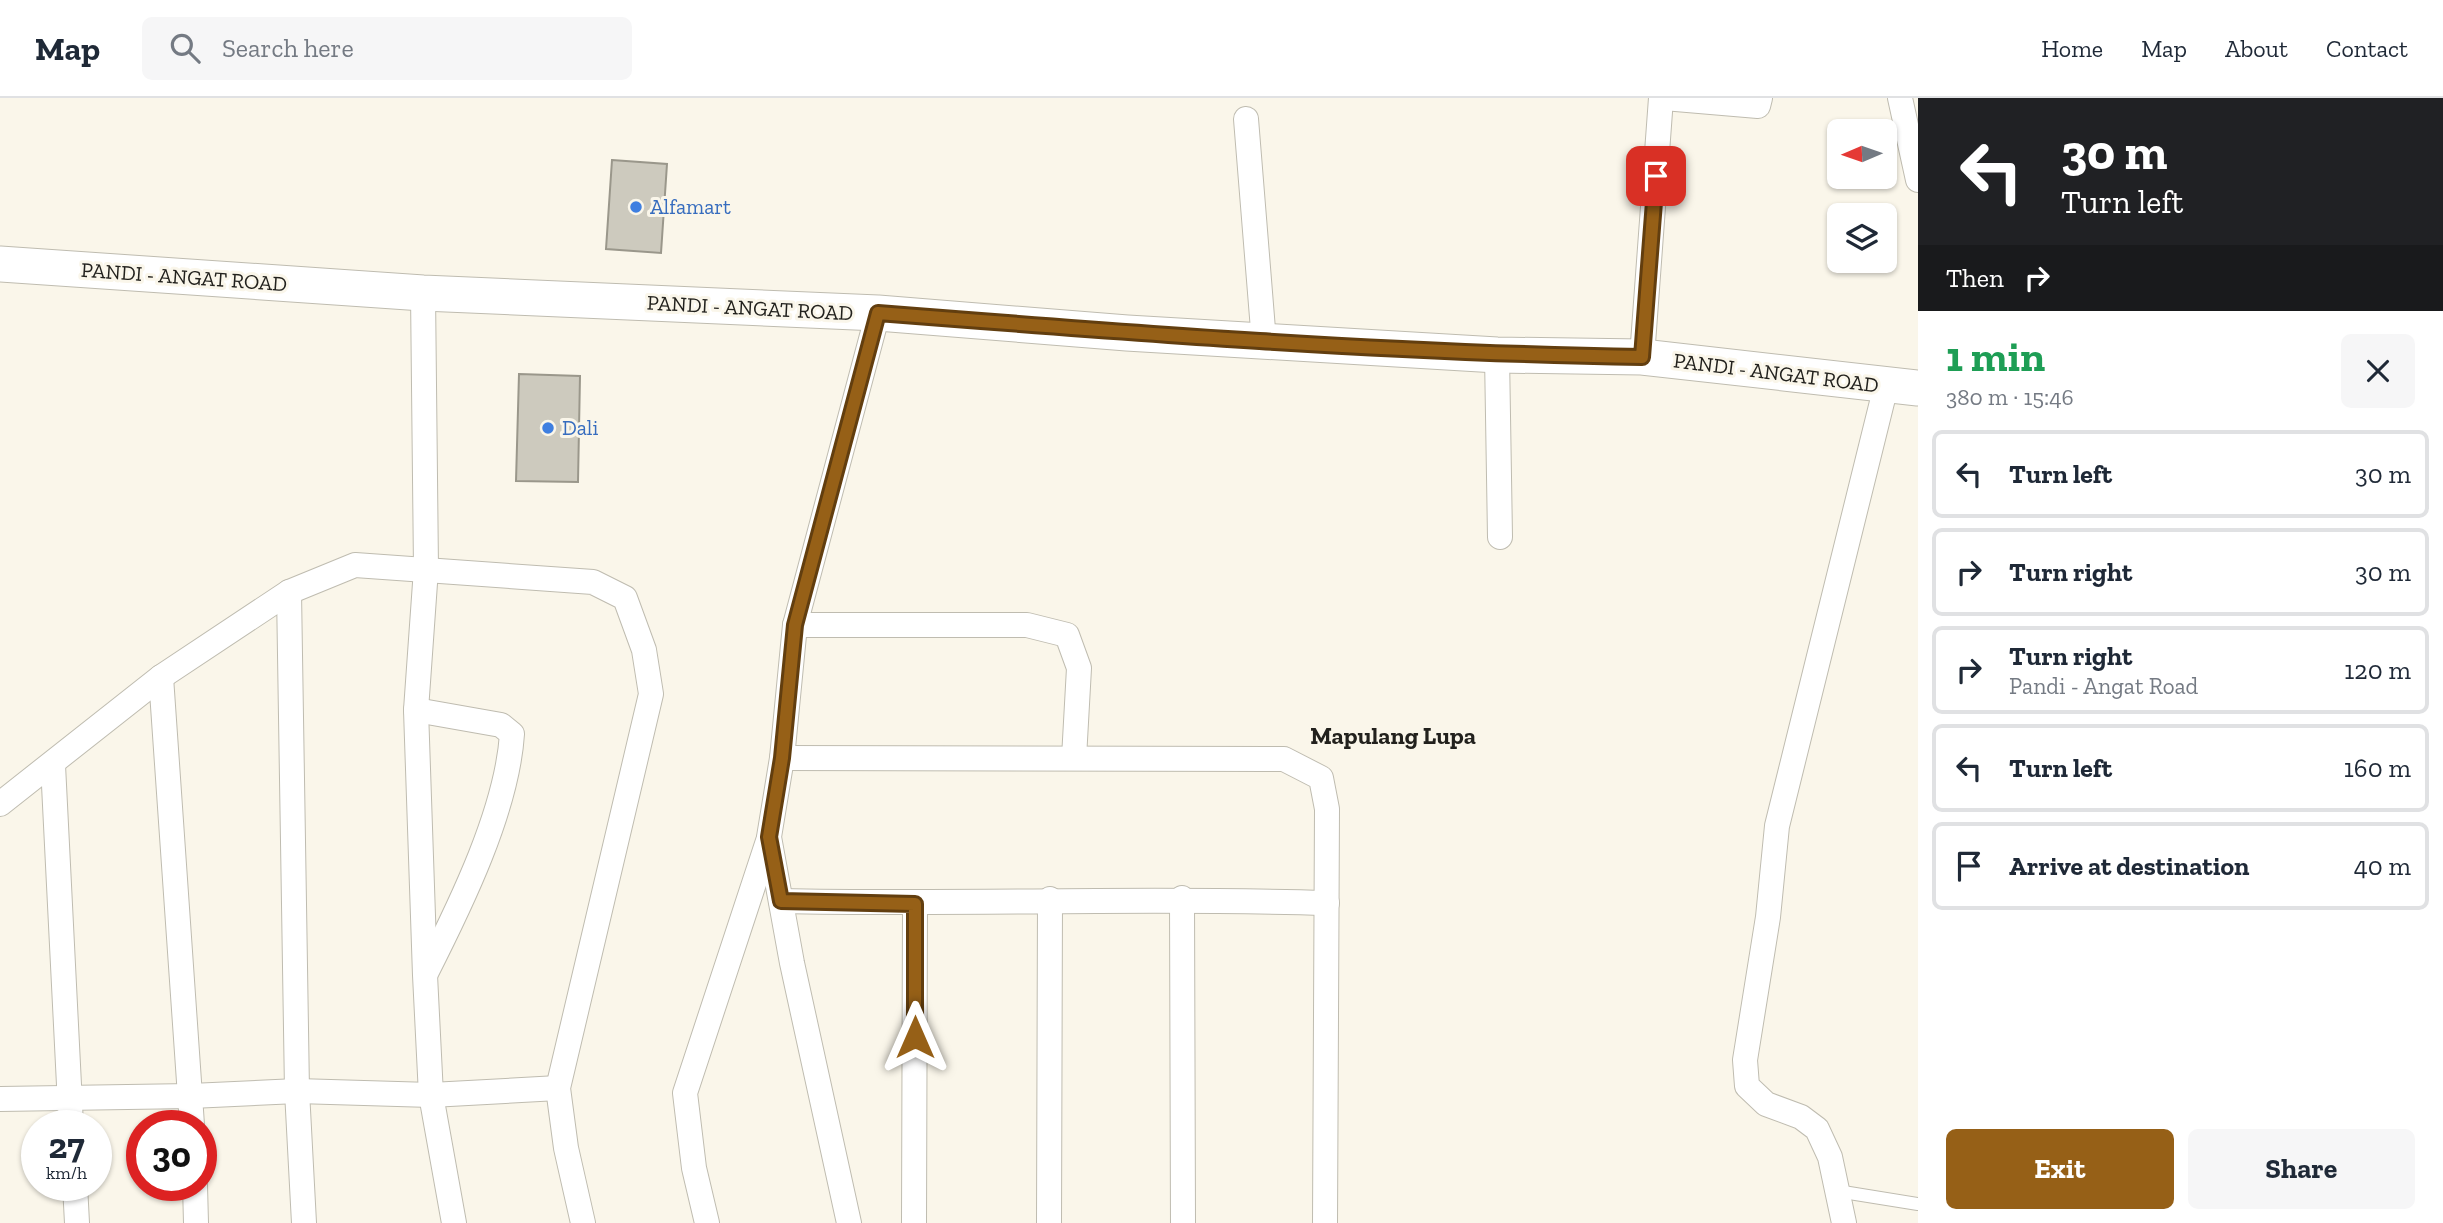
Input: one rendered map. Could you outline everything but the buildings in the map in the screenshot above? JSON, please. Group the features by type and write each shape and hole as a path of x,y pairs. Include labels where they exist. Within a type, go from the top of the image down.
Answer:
{"main road":[{"name":"PANDI - ANGAT ROAD","path":"0,264 422,293 878,313 1264,342 1497,355 1642,357 1902,387"}],"street":[{"path":"1642,357 1662,98 1739,107 1758,106 1760,98"},
{"path":"1900,98 1918,180"},
{"path":"1246,119 1264,342"},
{"path":"422,293 426,569 416,710 425,975 431,1095 454,1223"},
{"path":"707,1223 694,1168 685,1093 769,837 782,758 795,625 878,313"},
{"path":"1497,355 1500,537"},
{"path":"1844,1223 1830,1157 1817,1129 1801,1117 1766,1104 1747,1086 1745,1060 1768,917 1777,826 1902,387"},
{"path":"0,804 53,765 161,677 289,592 355,565 593,582 625,598 644,650 650,694 642,741 558,1088 566,1147 583,1223"},
{"path":"289,592 297,1091 303,1223"},
{"path":"795,625 1027,625 1067,635 1079,668 1074,758"},
{"path":"161,677 191,1110"},
{"path":"416,710 501,725 512,734 511,759 482,848 454,918 425,975"},
{"path":"782,758 1284,759 1321,778 1327,809 1325,1223"},
{"path":"53,765 70,1110"},
{"path":"769,837 849,1223"},
{"path":"781,901 915,904 1182,898 1327,903"},
{"path":"1182,898 1183,1223"},
{"path":"1049,1223 1050,899"},
{"path":"914,1223 915,904"},
{"path":"0,1099 191,1097 297,1091 431,1095 558,1088"},
{"path":"76,1201 77,1223"},
{"path":"195,1201 196,1223"}],"lane":[{"path":"1837,1191 1918,1204"}],"place":[{"name":"Alfamart","path":"636,207"},
{"name":"Dali","path":"548,428"}],"district":[{"name":"Mapulang Lupa","path":"1393,736"}],"route":[{"path":"915,1037 915,904 781,901 769,837 782,758 795,625 878,313 1127,333 1497,355 1642,357 1656,176"}]}
